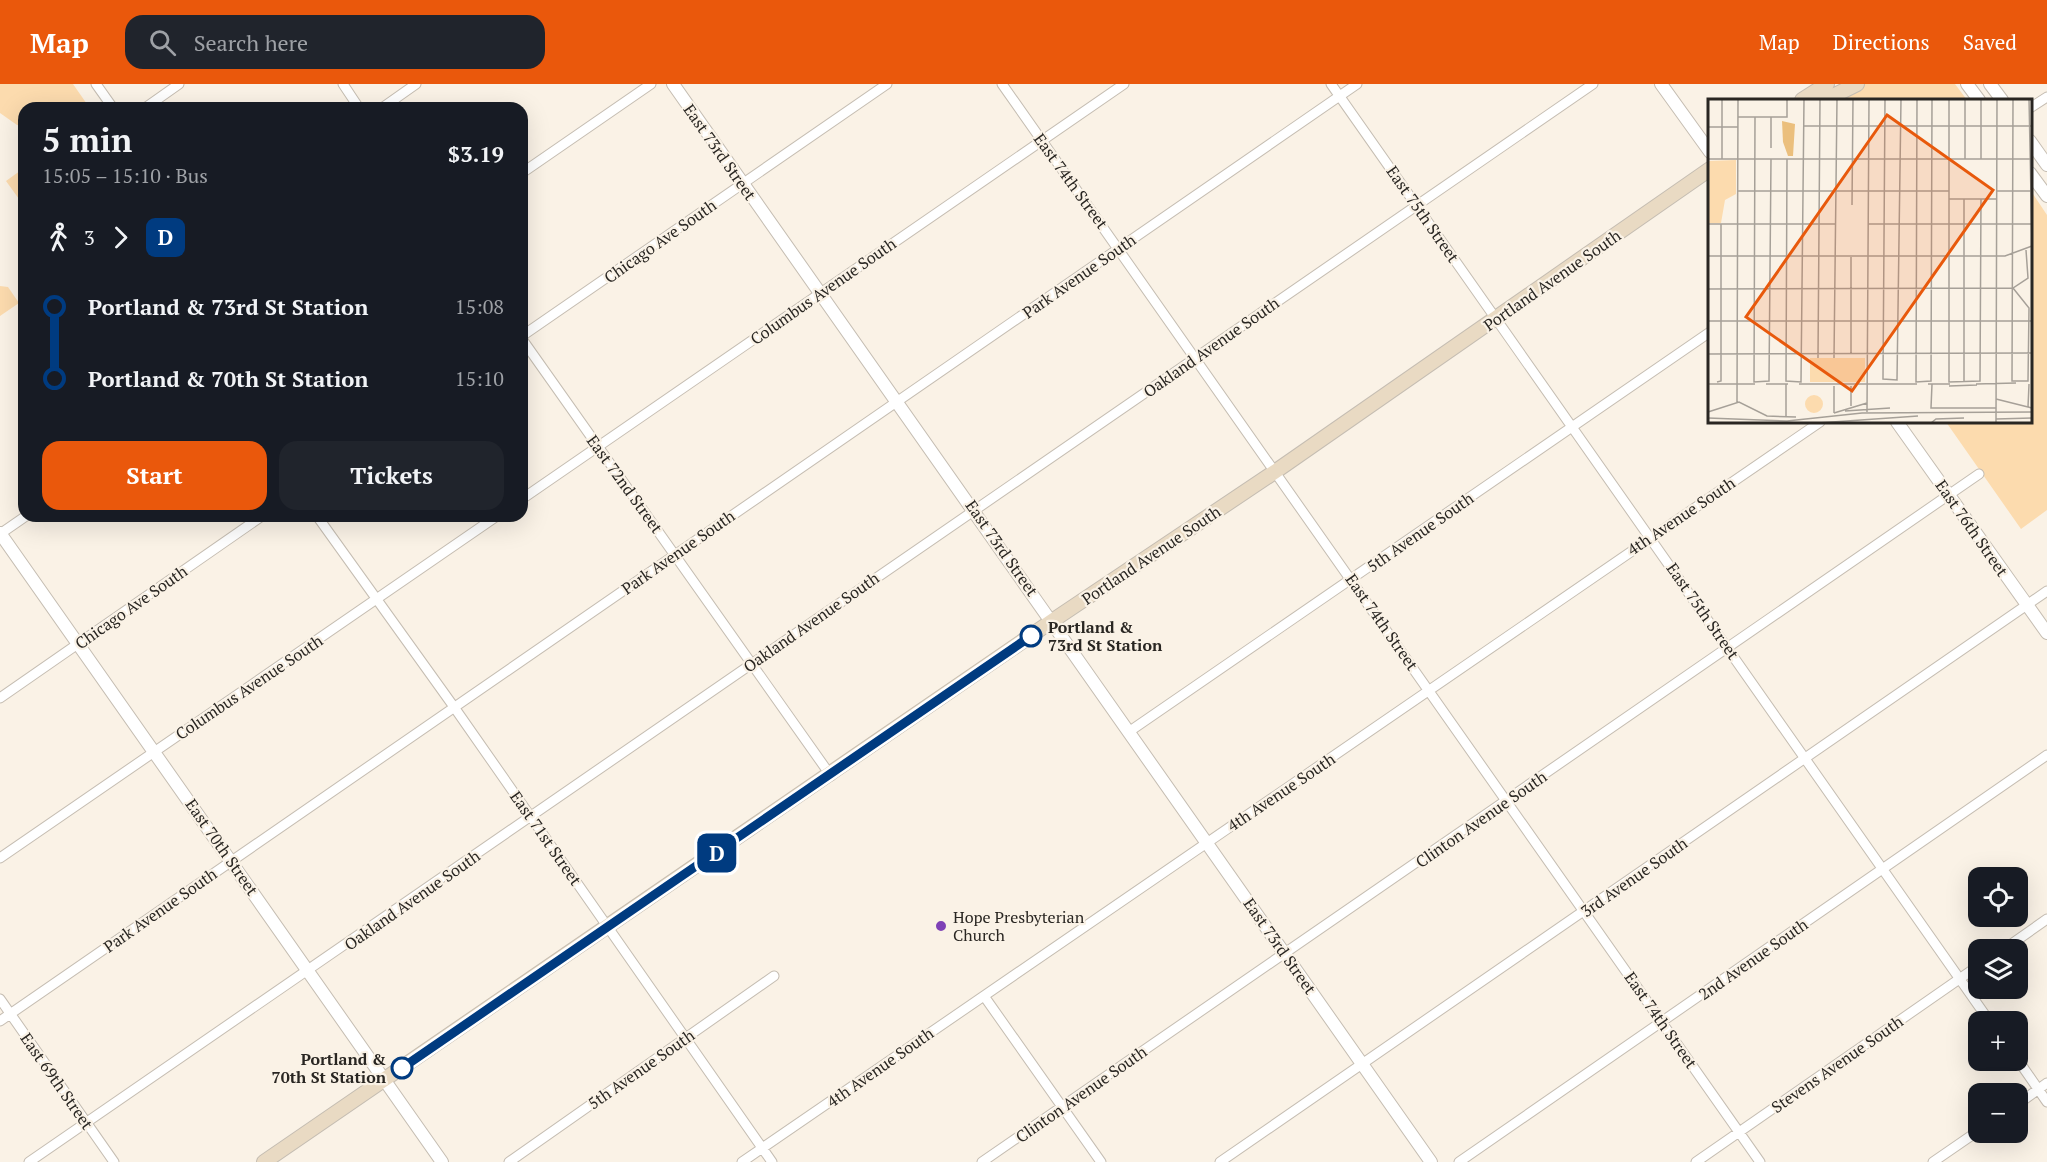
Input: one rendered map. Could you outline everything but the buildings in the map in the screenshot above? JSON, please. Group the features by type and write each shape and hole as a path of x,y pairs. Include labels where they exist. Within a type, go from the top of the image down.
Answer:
{"main road":[{"path":"1804,99 1827,84"},
{"path":"1827,99 1857,84"},
{"name":"Portland Avenue South","path":"264,1162 831,776 1053,621 1276,471 1708,170"}],"street":[{"path":"96,84 109,102"},
{"path":"154,102 179,84"},
{"path":"343,84 355,102"},
{"path":"390,102 416,84"},
{"path":"528,169 651,84"},
{"name":"East 73rd Street","path":"673,84 1130,730 1431,1162"},
{"name":"Chicago Ave South","path":"528,334 887,84"},
{"name":"East 74th Street","path":"1002,84 1761,1162"},
{"name":"Columbus Avenue South","path":"528,495 1124,84"},
{"name":"East 75th Street","path":"1331,84 1574,426 1982,1011"},
{"name":"Park Avenue South","path":"0,1021 1357,84"},
{"name":"Oakland Avenue South","path":"29,1162 1593,84"},
{"path":"1661,84 1708,149"},
{"path":"1967,84 1978,99"},
{"path":"1990,84 2001,99"},
{"path":"2032,107 2047,97"},
{"path":"2032,142 2047,165"},
{"path":"2032,174 2047,196"},
{"name":"5th Avenue South","path":"1130,730 1708,333"},
{"name":"East 72nd Street","path":"528,347 831,776"},
{"name":"4th Avenue South","path":"742,1162 1819,423"},
{"name":"East 76th Street","path":"1898,423 2047,633"},
{"name":"Clinton Avenue South","path":"982,1162 1979,474"},
{"path":"0,534 18,522"},
{"name":"Chicago Ave South","path":"0,698 253,522"},
{"name":"East 71st Street","path":"321,522 531,816 772,1162"},
{"name":"Columbus Avenue South","path":"0,858 488,522"},
{"name":"East 70th Street","path":"0,534 442,1162"},
{"name":"3rd Avenue South","path":"1220,1162 2047,591"},
{"name":"2nd Avenue South","path":"1459,1162 2047,755"},
{"path":"2019,939 2047,919"},
{"name":"Stevens Avenue South","path":"1696,1162 1968,973"},
{"name":"5th Avenue South","path":"509,1162 774,976"},
{"path":"984,996 1101,1162"},
{"name":"East 69th Street","path":"0,999 114,1162"},
{"path":"2026,1071 2047,1102"},
{"path":"2028,1096 2047,1083"},
{"path":"1933,1162 1968,1138"}],"shaded area":[{"path":"0,84 73,84 86,102 18,102 18,125 0,113"},
{"path":"1854,84 1955,84 1966,99 1832,99"},
{"path":"18,172 18,198 6,181"},
{"path":"2032,192 2047,215 2047,510 2021,529 1947,423 2032,423"},
{"path":"0,286 8,287 18,304 0,316"}],"bus line":[{"name":"D","path":"402,1068 831,776 1031,636"}],"place":[{"name":"Portland & 73rd St Station","path":"1031,636"},
{"name":"Hope Presbyterian Church","path":"941,926"},
{"name":"Portland & 70th St Station","path":"402,1068"}]}
